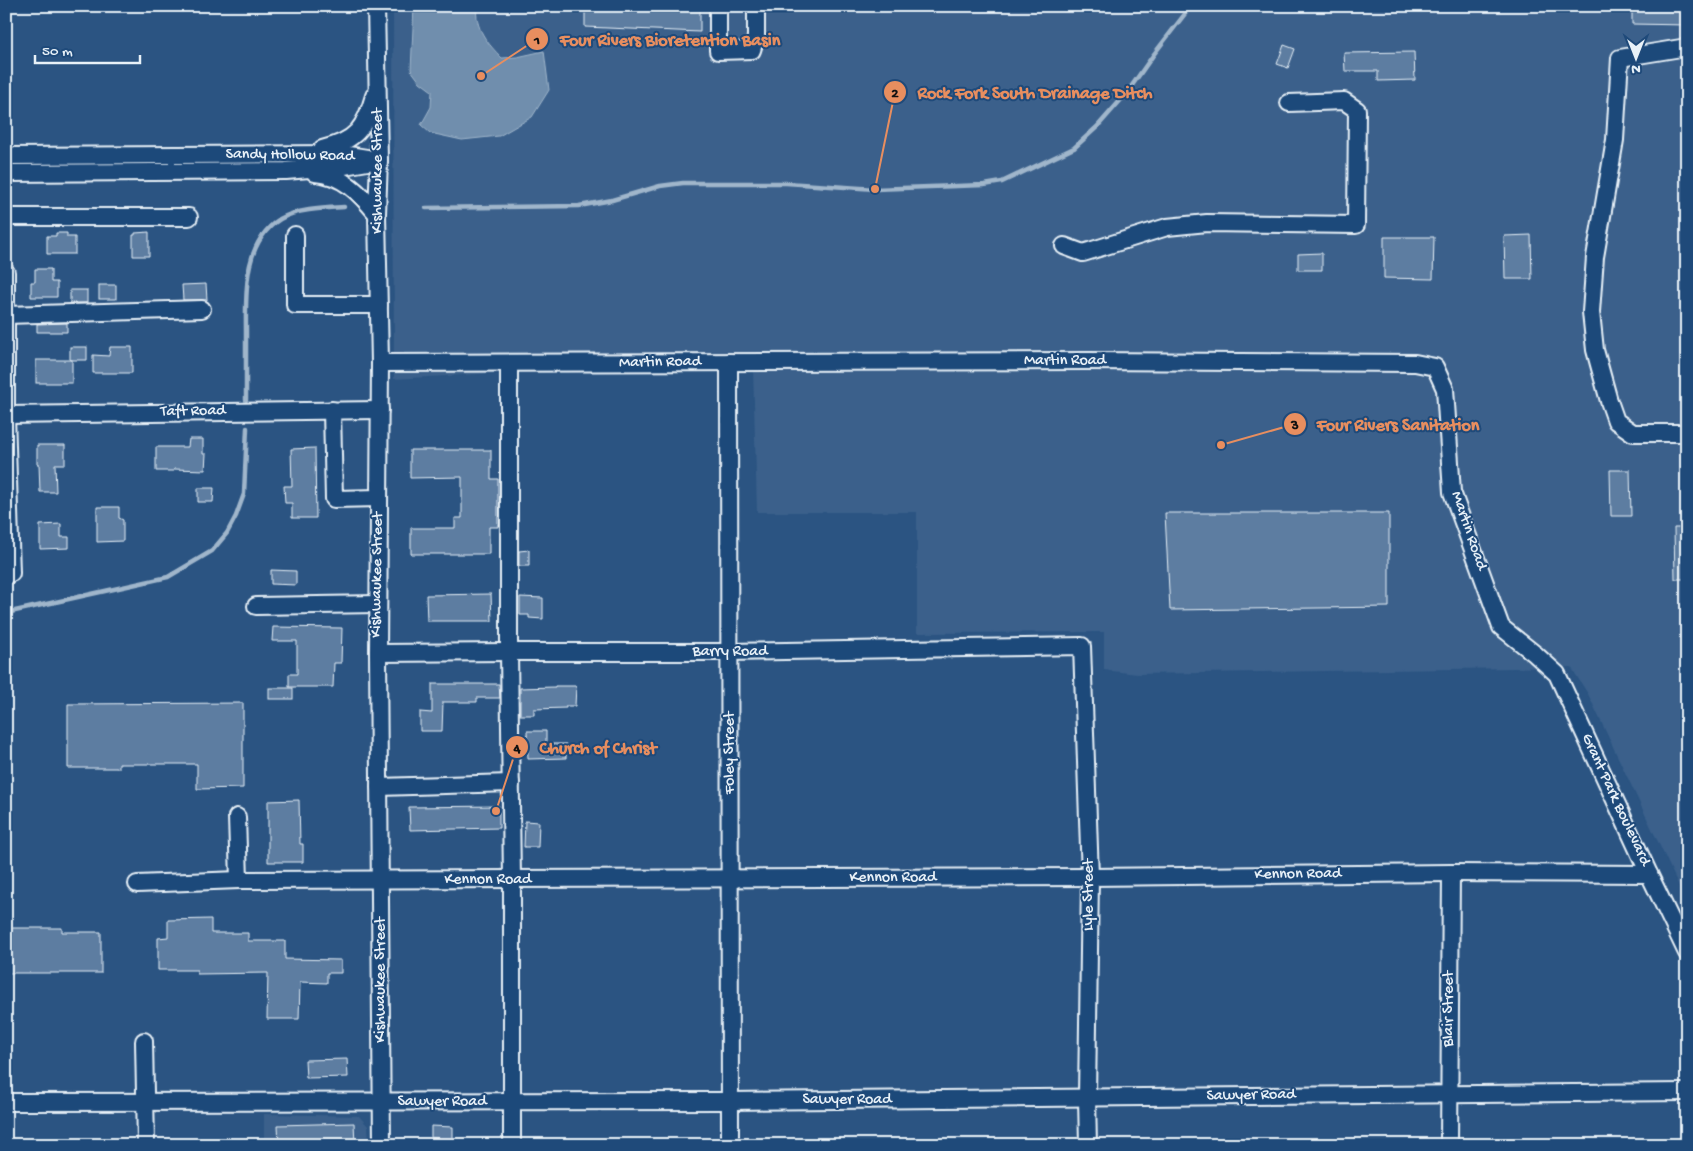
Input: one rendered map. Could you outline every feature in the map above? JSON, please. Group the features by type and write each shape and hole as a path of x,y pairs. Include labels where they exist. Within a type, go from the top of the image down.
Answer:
{"street":[{"name":"Kishwaukee Street","path":"376,6 379,160 377,214 380,364 378,653 382,1145"},
{"path":"718,6 718,51 752,50 756,36 756,6"},
{"path":"1687,46 1620,58 1615,140 1595,257 1591,312 1595,350 1608,401 1616,421 1633,433 1687,433"},
{"path":"298,154 346,141 361,129 370,111 378,84"},
{"path":"1064,246 1083,253 1167,227 1207,223 1356,225 1357,110 1344,101 1289,103"},
{"name":"Sandy Hollow Road","path":"6,156 342,154 379,160"},
{"name":"Sandy Hollow Road","path":"6,173 286,171 344,166 379,160"},
{"path":"286,171 321,174 345,182 362,196 377,214"},
{"path":"6,217 189,217"},
{"path":"295,235 295,305 379,305"},
{"path":"6,272 9,574"},
{"path":"6,315 202,309"},
{"name":"Martin Road","path":"380,364 729,362 1415,363 1435,367 1445,388 1452,492 1501,627 1535,654"},
{"name":"Foley Street","path":"729,362 730,1145"},
{"path":"509,364 512,1145"},
{"path":"332,410 334,499 379,498"},
{"name":"Taft Road","path":"6,415 380,410"},
{"path":"256,606 378,604"},
{"name":"Barry Road","path":"378,653 729,652 1082,646"},
{"name":"Lyle Street","path":"1082,646 1090,877 1088,1145"},
{"name":"Grant Park Boulevard","path":"1535,654 1557,674 1648,874 1687,953"},
{"path":"379,787 511,784"},
{"path":"237,817 239,880"},
{"name":"Blair Street","path":"1449,1145 1450,874"},
{"name":"Kennon Road","path":"137,884 239,880 1648,874"},
{"path":"144,1041 146,1145"},
{"name":"Sawyer Road","path":"6,1102 730,1101 1687,1092"}],"shaded area":[{"path":"393,6 1687,6 1687,903 1588,694 1571,667 1137,674 1104,670 1104,632 917,633 917,512 757,512 753,369 514,372 394,379"},
{"path":"414,6 477,6 478,21 483,35 502,58 544,51 549,90 532,117 499,136 462,140 430,133 421,125 431,107 432,91 420,82 411,70"},
{"path":"264,1114 359,1116 368,1126 369,1145 264,1145"}],"building":[{"path":"585,6 700,6 700,32 585,27"},
{"path":"1632,6 1687,6 1687,25 1632,24"},
{"path":"1284,45 1295,49 1288,68 1277,64"},
{"path":"1414,52 1415,80 1378,81 1378,71 1345,71 1344,53"},
{"path":"149,232 149,256 133,256 133,235 135,233"},
{"path":"56,233 67,233 67,237 75,237 75,254 47,254 47,236 56,236"},
{"path":"1531,235 1532,279 1505,279 1504,236"},
{"path":"1384,237 1434,237 1433,279 1384,278"},
{"path":"1322,253 1322,270 1298,270 1298,254"},
{"path":"35,269 51,269 51,282 57,282 57,297 31,297 31,282 35,282"},
{"path":"206,284 207,300 183,300 182,285"},
{"path":"99,285 116,285 116,299 99,299"},
{"path":"70,290 87,290 87,303 70,303"},
{"path":"67,323 67,332 37,332 37,324"},
{"path":"70,347 87,347 87,360 70,360"},
{"path":"110,347 132,347 132,373 93,373 93,355 109,356"},
{"path":"36,360 72,360 72,383 36,383"},
{"path":"189,439 203,439 203,454 206,454 205,470 174,469 174,471 156,471 156,447 188,447"},
{"path":"37,445 65,445 65,464 55,464 56,492 40,492"},
{"path":"315,448 316,518 292,518 292,503 285,503 284,486 292,486 291,449"},
{"path":"410,450 491,450 491,479 498,479 498,527 489,527 489,554 411,554 411,528 455,528 455,518 462,518 462,477 410,478"},
{"path":"1610,470 1630,470 1631,516 1611,516"},
{"path":"198,488 214,488 213,502 198,502"},
{"path":"97,507 119,507 119,518 123,520 123,541 97,542"},
{"path":"1165,513 1389,513 1389,607 1170,610"},
{"path":"61,524 61,537 69,537 69,548 40,549 40,525"},
{"path":"1674,528 1687,528 1687,579 1675,579"},
{"path":"529,550 529,566 519,566 519,551"},
{"path":"271,570 296,571 296,585 271,584"},
{"path":"491,594 492,621 427,621 426,595"},
{"path":"520,597 543,598 543,619 529,618 529,615 520,615"},
{"path":"273,627 342,628 341,663 334,663 333,687 289,687 289,674 297,674 297,641 272,641"},
{"path":"432,684 499,684 500,698 477,698 477,702 443,702 442,731 420,731 420,712 432,713"},
{"path":"576,686 575,706 534,709 534,715 520,715 520,688"},
{"path":"269,688 293,688 293,699 269,699"},
{"path":"243,703 243,788 197,789 197,764 119,764 119,768 68,768 68,704"},
{"path":"527,731 546,731 546,744 566,744 566,758 528,759"},
{"path":"299,800 300,844 303,844 303,862 268,862 268,801"},
{"path":"499,806 499,828 410,830 409,807"},
{"path":"525,821 539,822 538,847 524,847"},
{"path":"211,919 211,933 248,933 248,941 285,941 285,959 341,960 341,973 327,973 327,983 300,982 299,1019 267,1019 268,973 197,974 197,970 158,970 158,938 168,937 168,920"},
{"path":"6,928 62,928 62,932 101,932 101,973 6,973"},
{"path":"347,1059 348,1077 306,1078 305,1060"},
{"path":"354,1123 355,1145 279,1145 278,1125"},
{"path":"431,1126 453,1127 453,1139 431,1138"}],"waterway":[{"path":"426,208 579,206 612,200 660,186 683,183 786,183 875,189 984,185 1002,182 1074,148 1097,127 1126,94 1191,6"},
{"path":"246,400 247,287 249,271 259,242 268,229 280,219 294,213 344,207"},
{"path":"6,613 168,577 212,551 227,533 244,494 247,428"}],"place":[{"name":"Four Rivers Bioretention Basin","path":"481,76"},
{"name":"Rock Fork South Drainage Ditch","path":"875,189"},
{"name":"Four Rivers Sanitation","path":"1221,445"},
{"name":"Church of Christ","path":"496,811"}]}
